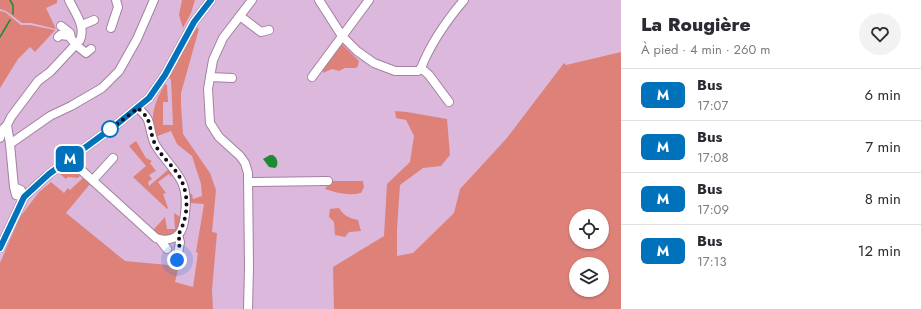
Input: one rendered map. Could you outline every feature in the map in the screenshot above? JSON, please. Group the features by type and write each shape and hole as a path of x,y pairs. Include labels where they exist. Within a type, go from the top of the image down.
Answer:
{"street":[{"path":"0,138 3,129 11,117 38,81 50,72 73,42 83,33 82,25 69,0"},
{"path":"110,28 118,7 116,0"},
{"path":"10,144 50,116 102,88 119,71 137,40 154,0"},
{"path":"0,248 24,197 49,174 138,108 149,98 165,75 194,22 211,0"},
{"path":"248,309 250,267 248,233 248,173 245,163 239,155 219,137 210,122 208,89 213,60 223,38 252,0"},
{"path":"319,0 342,36 357,51 374,63 395,71 418,71 421,68 426,54 451,15 464,0"},
{"path":"312,77 369,0"},
{"path":"240,16 261,32 268,30"},
{"path":"82,25 94,20"},
{"path":"61,26 70,33 73,42"},
{"path":"58,37 60,35 69,36 73,42 86,53"},
{"path":"421,68 429,75 449,102"},
{"path":"210,77 232,78"},
{"path":"138,108 147,119 155,145 178,175 187,201 183,226 178,235 167,240 160,240"},
{"path":"7,125 14,187 16,195 24,197"},
{"path":"93,180 113,158"},
{"path":"68,159 93,180 152,235 160,240 167,249"},
{"path":"248,182 328,181"},
{"path":"177,260 180,242 178,235"}],"shaded area":[{"path":"0,0 57,0 57,3 46,8 56,29 31,23 22,23 6,11 0,9"},
{"path":"182,0 195,0 191,13 183,28 179,15"},
{"path":"0,11 5,12 21,25 30,25 55,30 35,52 30,47 18,59 0,88"},
{"path":"196,27 199,29 181,93 181,105 183,134 210,173 216,190 212,232 217,233 212,290 213,309 0,309 0,263 20,217 39,192 51,182 64,193 68,188 70,190 83,178 90,184 66,213 125,261 179,266 175,282 193,287 198,253 196,252 204,204 190,203 190,194 192,194 193,199 202,196 201,184 192,156 177,144 171,131 155,137 153,116 158,97 165,84 167,85 168,102 163,102 163,125 173,125 171,80 169,78"},
{"path":"342,44 359,61 358,66 356,68 345,68 339,71 332,69 323,73 323,68"},
{"path":"621,52 621,309 334,309 333,267 384,236 387,184 410,162 414,136 406,120 396,118 395,111 447,119 450,155 441,166 423,168 400,185 397,256 413,253 454,213 460,189 506,139 564,63 566,65"},
{"path":"136,141 146,158 152,161 150,163 156,171 149,175 152,179 148,182 149,186 169,169 172,173 171,177 169,174 158,182 166,193 163,194 168,208 167,209 133,177 146,166 129,146"},
{"path":"273,155 277,160 277,166 275,168 269,167 263,159"},
{"path":"65,170 75,170 80,176 78,178 68,177 66,179 60,174"},
{"path":"331,181 363,181 364,187 361,193 338,193 325,189"},
{"path":"339,208 347,216 358,220 361,231 349,232 345,237 335,235 334,222 329,217 330,209"},
{"path":"174,213 182,218 178,227 172,234 163,236 153,231 165,217 167,229 175,229"}],"waterway":[{"path":"10,0 13,5 13,14"},
{"path":"0,37 10,20"}],"bus line":[{"name":"M","path":"0,248 27,193 49,174 136,110 149,98 165,75 194,22 211,0"}],"route":[{"path":"110,129 108,131 138,108 147,119 155,145 178,175 183,185 187,201 183,226 178,235 180,242 177,260"}]}
